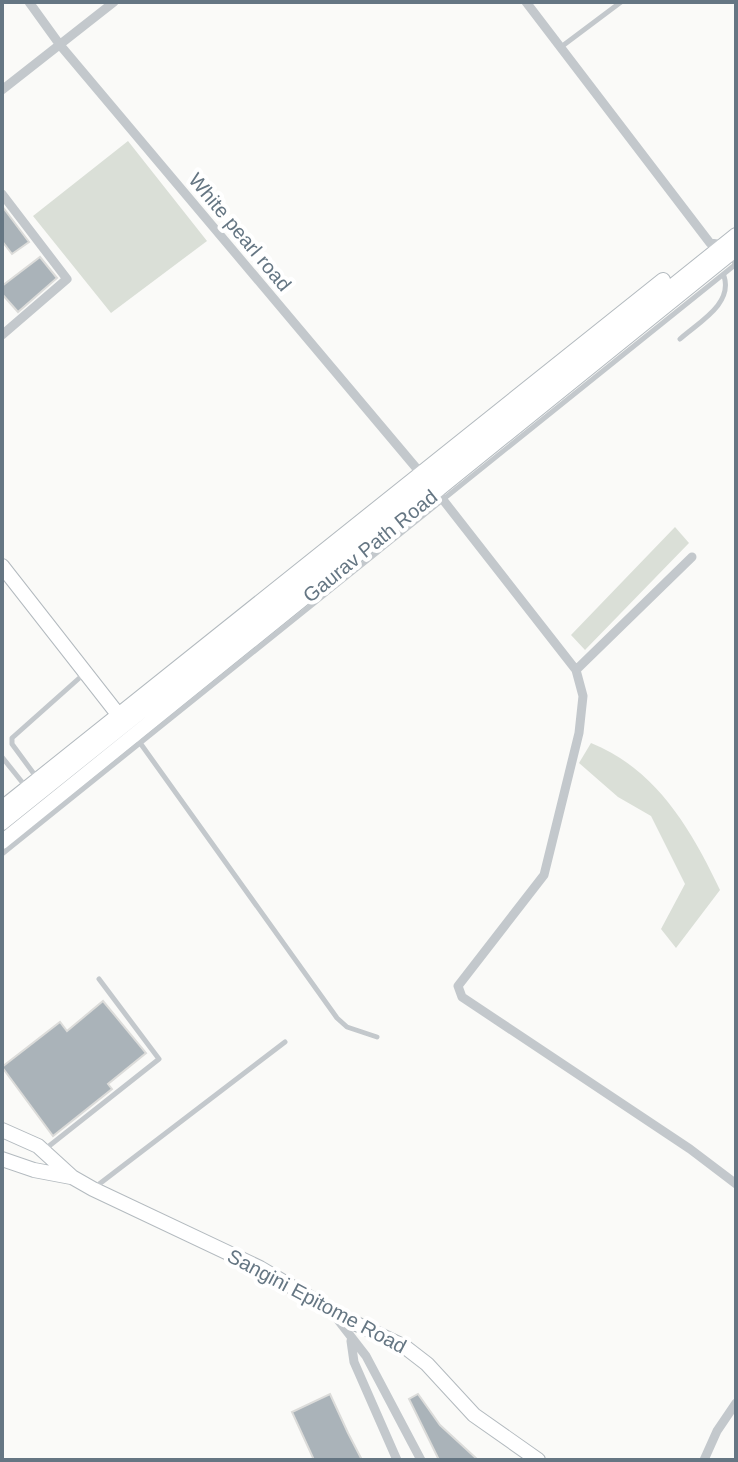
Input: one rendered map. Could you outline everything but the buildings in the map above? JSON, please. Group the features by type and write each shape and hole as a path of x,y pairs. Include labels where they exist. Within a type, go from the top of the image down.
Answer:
{"street":[{"name":"White pearl road","path":"29,2 60,45 432,487 576,670"},
{"path":"2,90 114,2"},
{"path":"526,2 560,48 729,253"},
{"path":"2,194 67,279 2,335"},
{"path":"729,253 736,223"},
{"name":"Gaurav Path Road","path":"2,823 129,729 729,253 736,235"},
{"path":"2,808 32,783 129,729 432,487"},
{"path":"692,557 576,670 583,696 579,733 544,875 458,986 462,997 481,1012 690,1149 736,1184"},
{"path":"2,566 129,729"},
{"name":"Gaurav Path Road","path":"2,842 129,729"},
{"path":"2,1130 44,1151 72,1177"},
{"path":"2,1159 34,1170 72,1177"},
{"name":"Sangini Epitome Road","path":"72,1177 260,1268 330,1310 405,1347 427,1364 474,1415 538,1460"},
{"path":"330,1310 366,1356 417,1459"},
{"path":"350,1338 354,1362 397,1460"},
{"path":"704,1460 717,1431 736,1403"}],"lane":[{"path":"560,48 621,2"},
{"path":"680,339 725,298 728,288 724,276 729,253"},
{"path":"432,487 724,276"},
{"path":"32,783 12,744 12,738 86,673"},
{"path":"2,854 129,729 337,1018 347,1027 377,1037"},
{"path":"2,757 32,783"},
{"path":"44,1151 159,1059 99,979"},
{"path":"93,1189 285,1042"}],"shaded area":[{"path":"128,141 207,241 111,313 33,216"},
{"path":"675,527 689,543 585,650 571,635"},
{"path":"591,743 634,768 669,803 697,845 720,890 676,948 661,929 685,884 651,816 618,797 579,763"}]}
